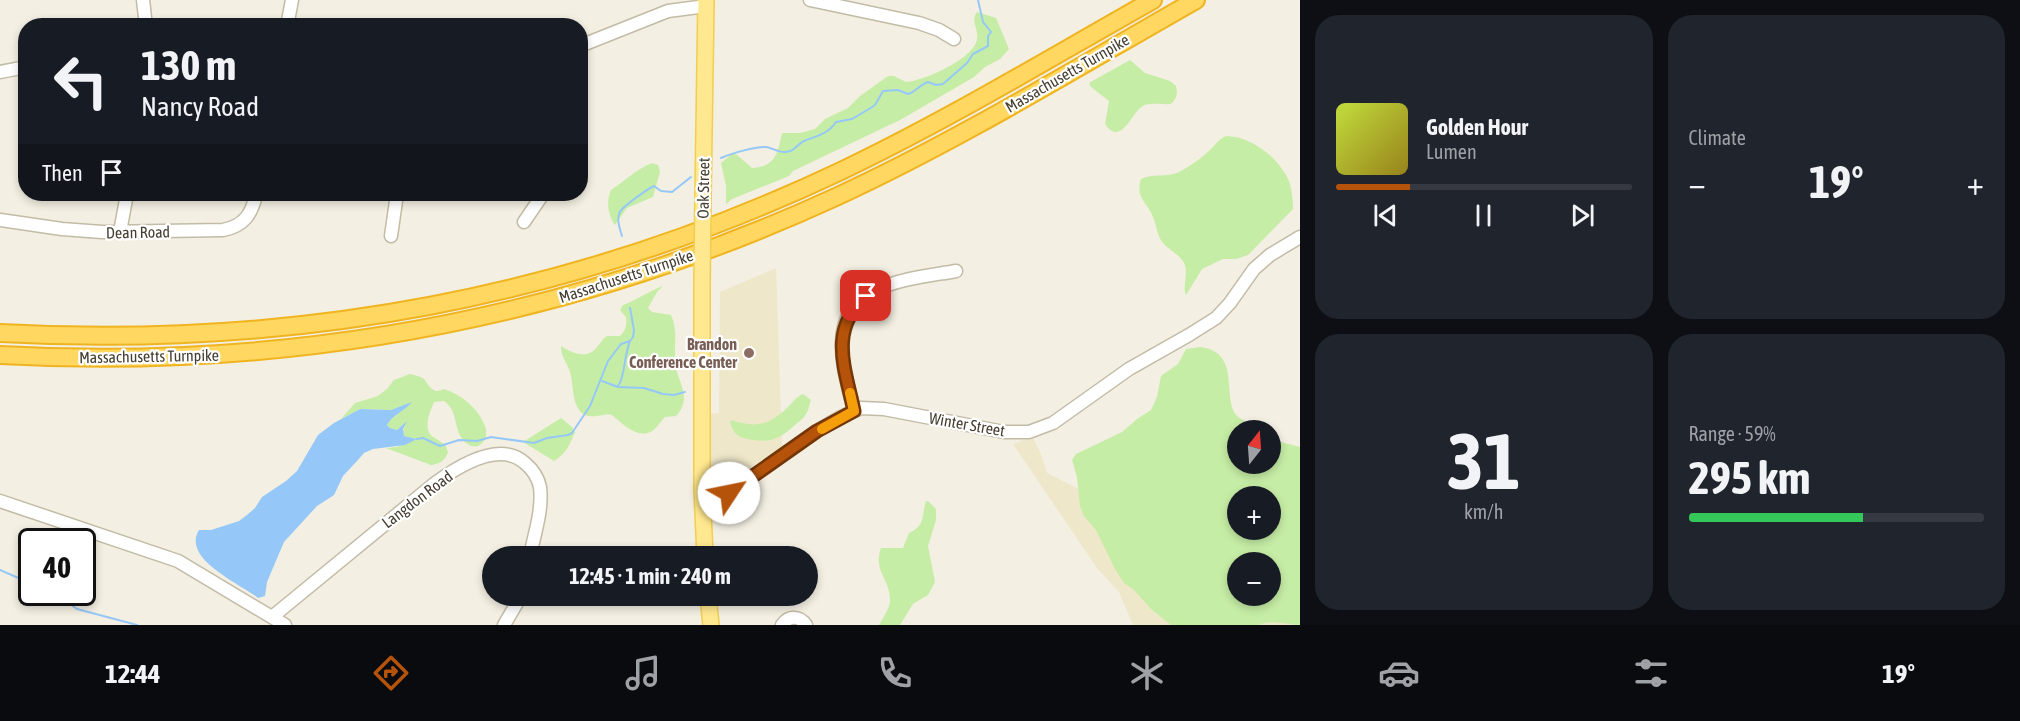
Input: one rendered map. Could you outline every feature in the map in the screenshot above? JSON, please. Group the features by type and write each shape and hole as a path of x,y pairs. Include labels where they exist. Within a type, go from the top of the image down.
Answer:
{"highway":[{"name":"Massachusetts Turnpike","path":"0,333 94,337 178,336 287,328 424,308 558,277 715,225 842,171 924,129 1153,0"},
{"name":"Massachusetts Turnpike","path":"0,355 59,358 161,357 281,350 446,325 580,292 738,239 856,187 976,125 1196,0"}],"main road":[{"name":"Oak Street","path":"704,546 702,501 702,284 706,3"},
{"path":"709,606 711,625"}],"street":[{"path":"143,0 145,18"},
{"path":"289,18 292,0"},
{"path":"810,0 919,23 939,30 954,39"},
{"path":"588,43 660,14 706,3"},
{"path":"0,72 18,69"},
{"path":"120,232 126,201"},
{"name":"Dean Road","path":"0,220 76,231 229,229 240,224 249,216 254,201"},
{"path":"391,236 396,201"},
{"path":"524,222 538,201"},
{"name":"Winter Street","path":"702,501 717,499 734,490 817,431 854,411 868,408 884,409 1004,432 1022,433 1044,427 1066,416 1129,369 1189,336 1216,318 1230,303 1254,269 1270,255 1300,237"},
{"path":"854,411 843,360 842,342 846,320 852,311 866,296 885,285 957,271"},
{"name":"Langdon Road","path":"272,617 434,484 457,469 487,456 497,454 516,456 524,461 536,476 540,500 532,546"},
{"path":"0,501 178,561 285,625"},
{"path":"504,625 515,606"},
{"path":"782,625 784,621 793,618 801,619 806,625"}],"shaded area":[{"name":"Brandon Conference Center","path":"776,268 782,447 715,491 709,486 709,414 719,413 720,292"},
{"path":"1033,437 1047,473 1118,509 1227,529 1227,540 1273,540 1300,547 1300,625 1133,625 1119,592 1097,568 1013,444"}],"green space":[{"path":"977,12 996,18 1009,49 1000,59 902,119 793,171 789,176 732,199 726,204 726,186 721,163 732,154 736,154 752,168 766,165 777,152 782,133 800,133 815,129 825,119 848,108 860,96 888,76 894,76 906,82 914,81 948,67 968,54 974,46 977,32 974,19"},
{"path":"1130,60 1145,73 1170,81 1176,86 1177,91 1175,100 1171,104 1143,106 1126,126 1116,132 1105,124 1109,101 1089,83"},
{"path":"1226,136 1254,144 1278,164 1289,181 1293,209 1248,255 1236,259 1223,259 1202,269 1186,295 1184,263 1159,237 1151,212 1141,196 1141,179 1179,172 1200,159"},
{"path":"652,163 658,165 660,172 653,197 627,208 615,225 608,208 611,190 635,172"},
{"path":"663,286 648,308 652,312 671,315 673,321 676,367 684,394 684,402 680,410 676,416 665,417 654,430 646,433 635,432 612,415 592,416 580,412 561,346 575,353 584,354 593,351 607,336 620,336 626,325 626,317 620,310 623,305"},
{"path":"1201,347 1214,351 1222,358 1226,367 1233,408 1237,416 1243,420 1227,420 1227,474 1281,474 1281,442 1300,447 1300,625 1274,622 1259,625 1171,625 1124,583 1096,530 1084,516 1080,506 1077,477 1072,460 1076,454 1122,432 1151,410 1157,397 1161,376 1178,364 1186,349"},
{"path":"410,374 424,379 434,390 444,389 469,403 485,426 486,436 482,444 474,447 465,442 461,437 452,410 444,401 434,402 427,425 430,434 446,446 448,453 441,462 434,465 386,448 397,447 416,439 404,436 405,423 397,430 387,425 411,403 391,410 360,409 341,419 355,403 378,396 394,380"},
{"path":"803,394 811,400 807,412 800,421 777,438 760,441 744,438 738,436 732,427 731,420 748,424 768,422"},
{"path":"561,418 575,432 565,452 554,461 523,442"},
{"path":"926,501 936,509 936,520 928,546 935,582 928,595 913,604 900,625 879,625 890,602 889,591 879,563 881,548 903,548 909,533 921,524"}],"water":[{"path":"412,402 387,425 397,430 407,421 403,429 404,436 417,439 405,445 373,449 364,453 343,476 334,495 317,506 284,542 267,582 265,596 258,598 205,561 198,551 196,541 199,530 211,530 239,521 247,515 262,497 297,471 318,435 360,409 391,410"}],"waterway":[{"path":"721,158 762,147 787,152 804,141 826,132 836,122 852,119 869,109 875,105 883,91 898,90 908,94 928,82 936,85 943,84 967,63 973,54 988,46 988,36 991,32 983,22 978,0"},
{"path":"622,236 618,218 625,206 654,186 661,191 672,192 691,177"},
{"path":"417,439 423,438 440,446 459,440 477,441 491,437 534,443 572,433 590,406 608,361 621,344 630,341 633,337 630,308"},
{"path":"618,386 622,378 630,341"},
{"path":"602,381 618,387 644,388 663,394 674,395 685,392"},
{"path":"0,570 18,578"},
{"path":"73,606 137,625"}],"slow traffic":[{"path":"822,429 854,411 850,393"}],"place":[{"name":"Brandon Conference Center","path":"749,353"}],"route":[{"path":"729,493 817,431 854,411 843,360 843,331 846,320 866,296"}]}
